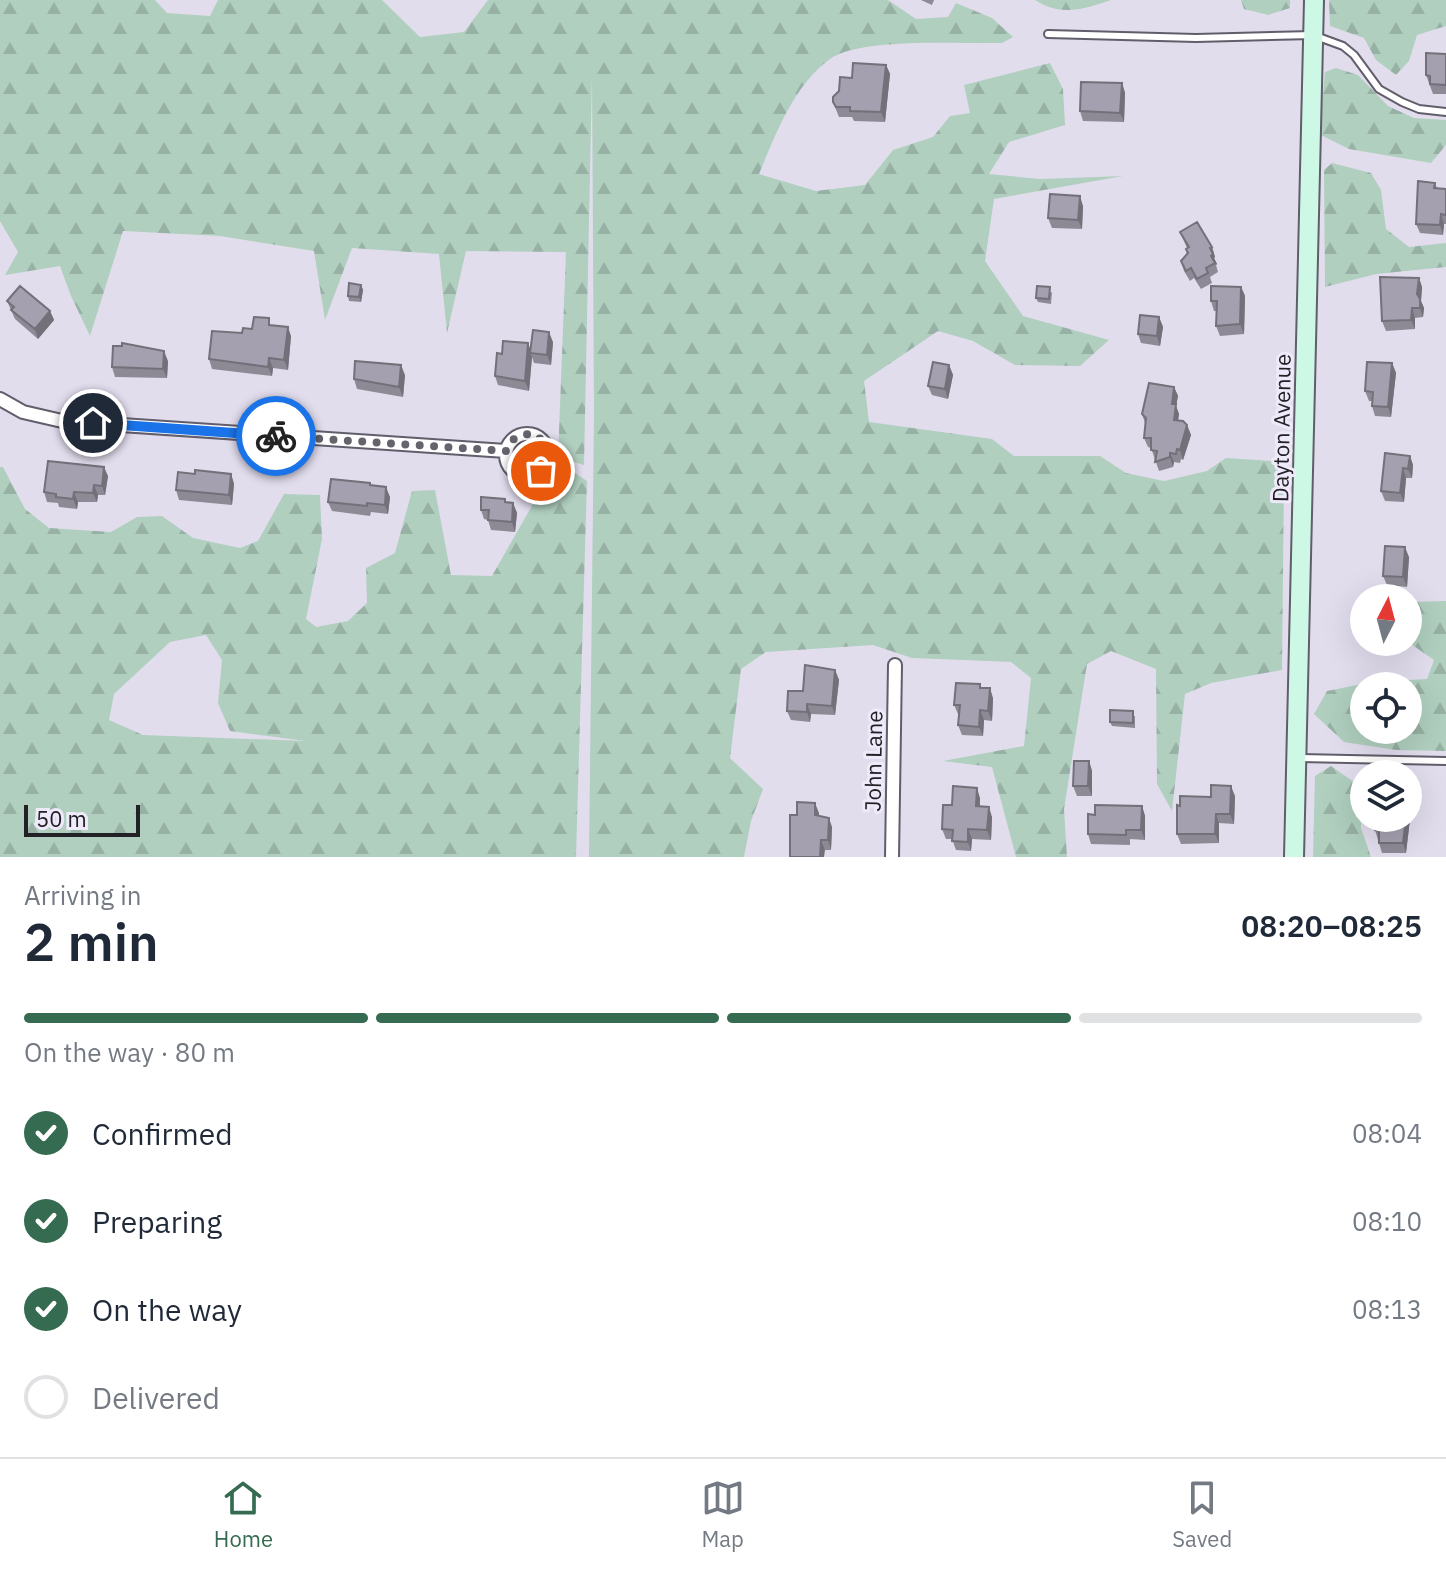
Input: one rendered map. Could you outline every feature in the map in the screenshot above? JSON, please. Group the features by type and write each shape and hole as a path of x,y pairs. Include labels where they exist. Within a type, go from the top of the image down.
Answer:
{"street":[{"name":"Dayton Avenue","path":"1294,857 1314,0"},
{"path":"0,399 23,412 62,421 506,451"},
{"name":"John Lane","path":"892,857 895,665"}],"lane":[{"path":"1048,34 1196,38 1313,35 1334,42 1354,55 1379,89 1419,109 1446,112"},
{"path":"1297,758 1446,761"}],"green space":[{"path":"0,0 155,0 167,13 210,16 218,0 382,0 420,37 464,32 488,0 888,0 916,19 948,17 956,3 992,18 1013,37 1002,43 864,47 830,59 796,97 759,174 816,191 865,185 893,150 933,137 950,116 970,113 964,85 1050,63 1063,89 1065,125 1009,142 989,174 1040,179 1123,176 994,199 985,261 1023,316 1109,340 1080,366 1015,365 973,341 938,331 864,381 869,422 992,439 1014,456 1100,456 1126,473 1164,481 1207,471 1226,458 1274,461 1284,476 1282,670 1211,683 1185,694 1172,811 1157,784 1156,669 1111,651 1087,664 1064,809 1067,857 1016,857 992,767 943,761 1024,746 1031,678 1011,662 912,658 873,645 766,652 741,669 730,758 763,789 751,821 744,857 589,857 594,413 592,76 584,465 558,457 566,252 466,251 447,333 439,254 352,248 325,320 314,251 220,236 123,231 90,336 60,266 5,275 18,252 0,221"},
{"path":"1035,0 1111,0 1063,10"},
{"path":"1241,0 1290,0 1290,8 1268,15 1244,9"},
{"path":"1329,0 1446,0 1446,26 1417,35 1409,61 1396,75 1376,60 1364,38 1330,26"},
{"path":"1336,68 1358,75 1388,106 1414,118 1446,120 1446,145 1431,163 1349,149 1319,134 1325,72"},
{"path":"1332,163 1371,173 1381,190 1386,229 1409,247 1446,243 1446,267 1376,274 1325,287 1324,170"},
{"path":"0,467 3,467 25,509 49,528 111,532 137,517 162,516 193,538 240,548 258,541 284,494 320,495 322,539 306,619 316,627 348,621 367,603 366,568 395,553 412,491 435,490 451,575 492,576 554,467 566,467 587,481 576,857 0,857","holes":["206,635 222,660 218,703 230,731 306,741 143,735 109,720 114,694 170,642"]},
{"path":"1446,601 1446,751 1396,750 1357,744 1422,744 1422,679 1427,679 1434,660 1422,652 1422,602"},
{"path":"1350,686 1350,743 1344,742 1314,714 1327,691"},
{"path":"1331,766 1350,779 1350,832 1362,832 1371,857 1313,857 1315,776"}],"building":[{"path":"1426,53 1446,54 1446,85 1430,84 1430,76 1426,75"},
{"path":"853,63 886,65 881,112 850,111 850,107 836,107 833,102 839,91 840,77 852,78"},
{"path":"1081,82 1122,83 1120,113 1080,111"},
{"path":"1418,181 1435,183 1434,188 1446,189 1446,215 1441,214 1440,225 1416,224"},
{"path":"1050,194 1080,196 1078,220 1048,218"},
{"path":"1197,222 1212,247 1211,256 1215,263 1206,268 1208,273 1197,279 1191,268 1186,271 1181,261 1189,247 1180,232"},
{"path":"1380,277 1419,278 1417,294 1420,308 1412,308 1411,320 1382,321"},
{"path":"349,283 361,285 359,297 348,296"},
{"path":"20,286 50,311 35,329 11,310 14,307 7,301"},
{"path":"1037,286 1050,287 1049,299 1036,298"},
{"path":"1211,286 1241,287 1240,324 1216,326 1217,301 1211,301"},
{"path":"1140,315 1159,317 1157,336 1138,334"},
{"path":"254,317 269,318 269,325 288,327 284,360 269,358 268,367 209,359 212,331 242,333 243,328 252,329"},
{"path":"533,330 549,332 547,355 530,353"},
{"path":"503,341 528,343 525,381 495,376 497,353 502,354"},
{"path":"122,343 164,351 163,369 112,367 113,346 122,346"},
{"path":"355,361 401,365 399,387 354,379"},
{"path":"933,362 949,365 945,389 928,386"},
{"path":"1367,362 1392,363 1388,407 1372,406 1373,392 1365,391"},
{"path":"1149,383 1174,387 1174,420 1187,425 1180,450 1155,462 1157,451 1151,450 1151,438 1144,438 1146,418 1142,414"},
{"path":"1385,453 1410,456 1408,469 1403,468 1400,493 1381,491"},
{"path":"48,461 104,467 102,486 94,485 93,493 74,492 73,499 44,492"},
{"path":"195,470 231,474 229,495 176,490 178,472 195,474"},
{"path":"331,479 386,487 385,505 328,502"},
{"path":"481,497 505,499 505,502 513,503 512,522 488,520 489,510 481,510"},
{"path":"1385,546 1405,547 1403,577 1383,576"},
{"path":"805,665 835,670 832,706 807,704 807,712 787,711 788,691 803,691"},
{"path":"956,683 980,684 980,688 990,688 988,711 980,710 979,727 958,725 960,705 954,705"},
{"path":"1110,710 1133,711 1133,723 1110,722"},
{"path":"1074,761 1089,761 1088,786 1073,786"},
{"path":"1211,785 1231,786 1230,814 1216,814 1215,834 1177,834 1180,796 1211,797"},
{"path":"953,786 977,788 976,806 989,807 987,830 968,829 968,842 952,841 953,830 942,829 943,805 952,805"},
{"path":"797,802 815,803 815,815 829,818 828,840 821,840 820,857 790,857 790,815 797,815"},
{"path":"1095,805 1142,806 1141,830 1126,830 1126,835 1088,834 1088,814 1095,815"},
{"path":"1379,832 1404,832 1403,843 1379,843"}],"way so far":[{"path":"276,436 506,451 517,436 530,433 546,444 549,459 541,471"}],"route":[{"path":"93,423 276,436"}]}
